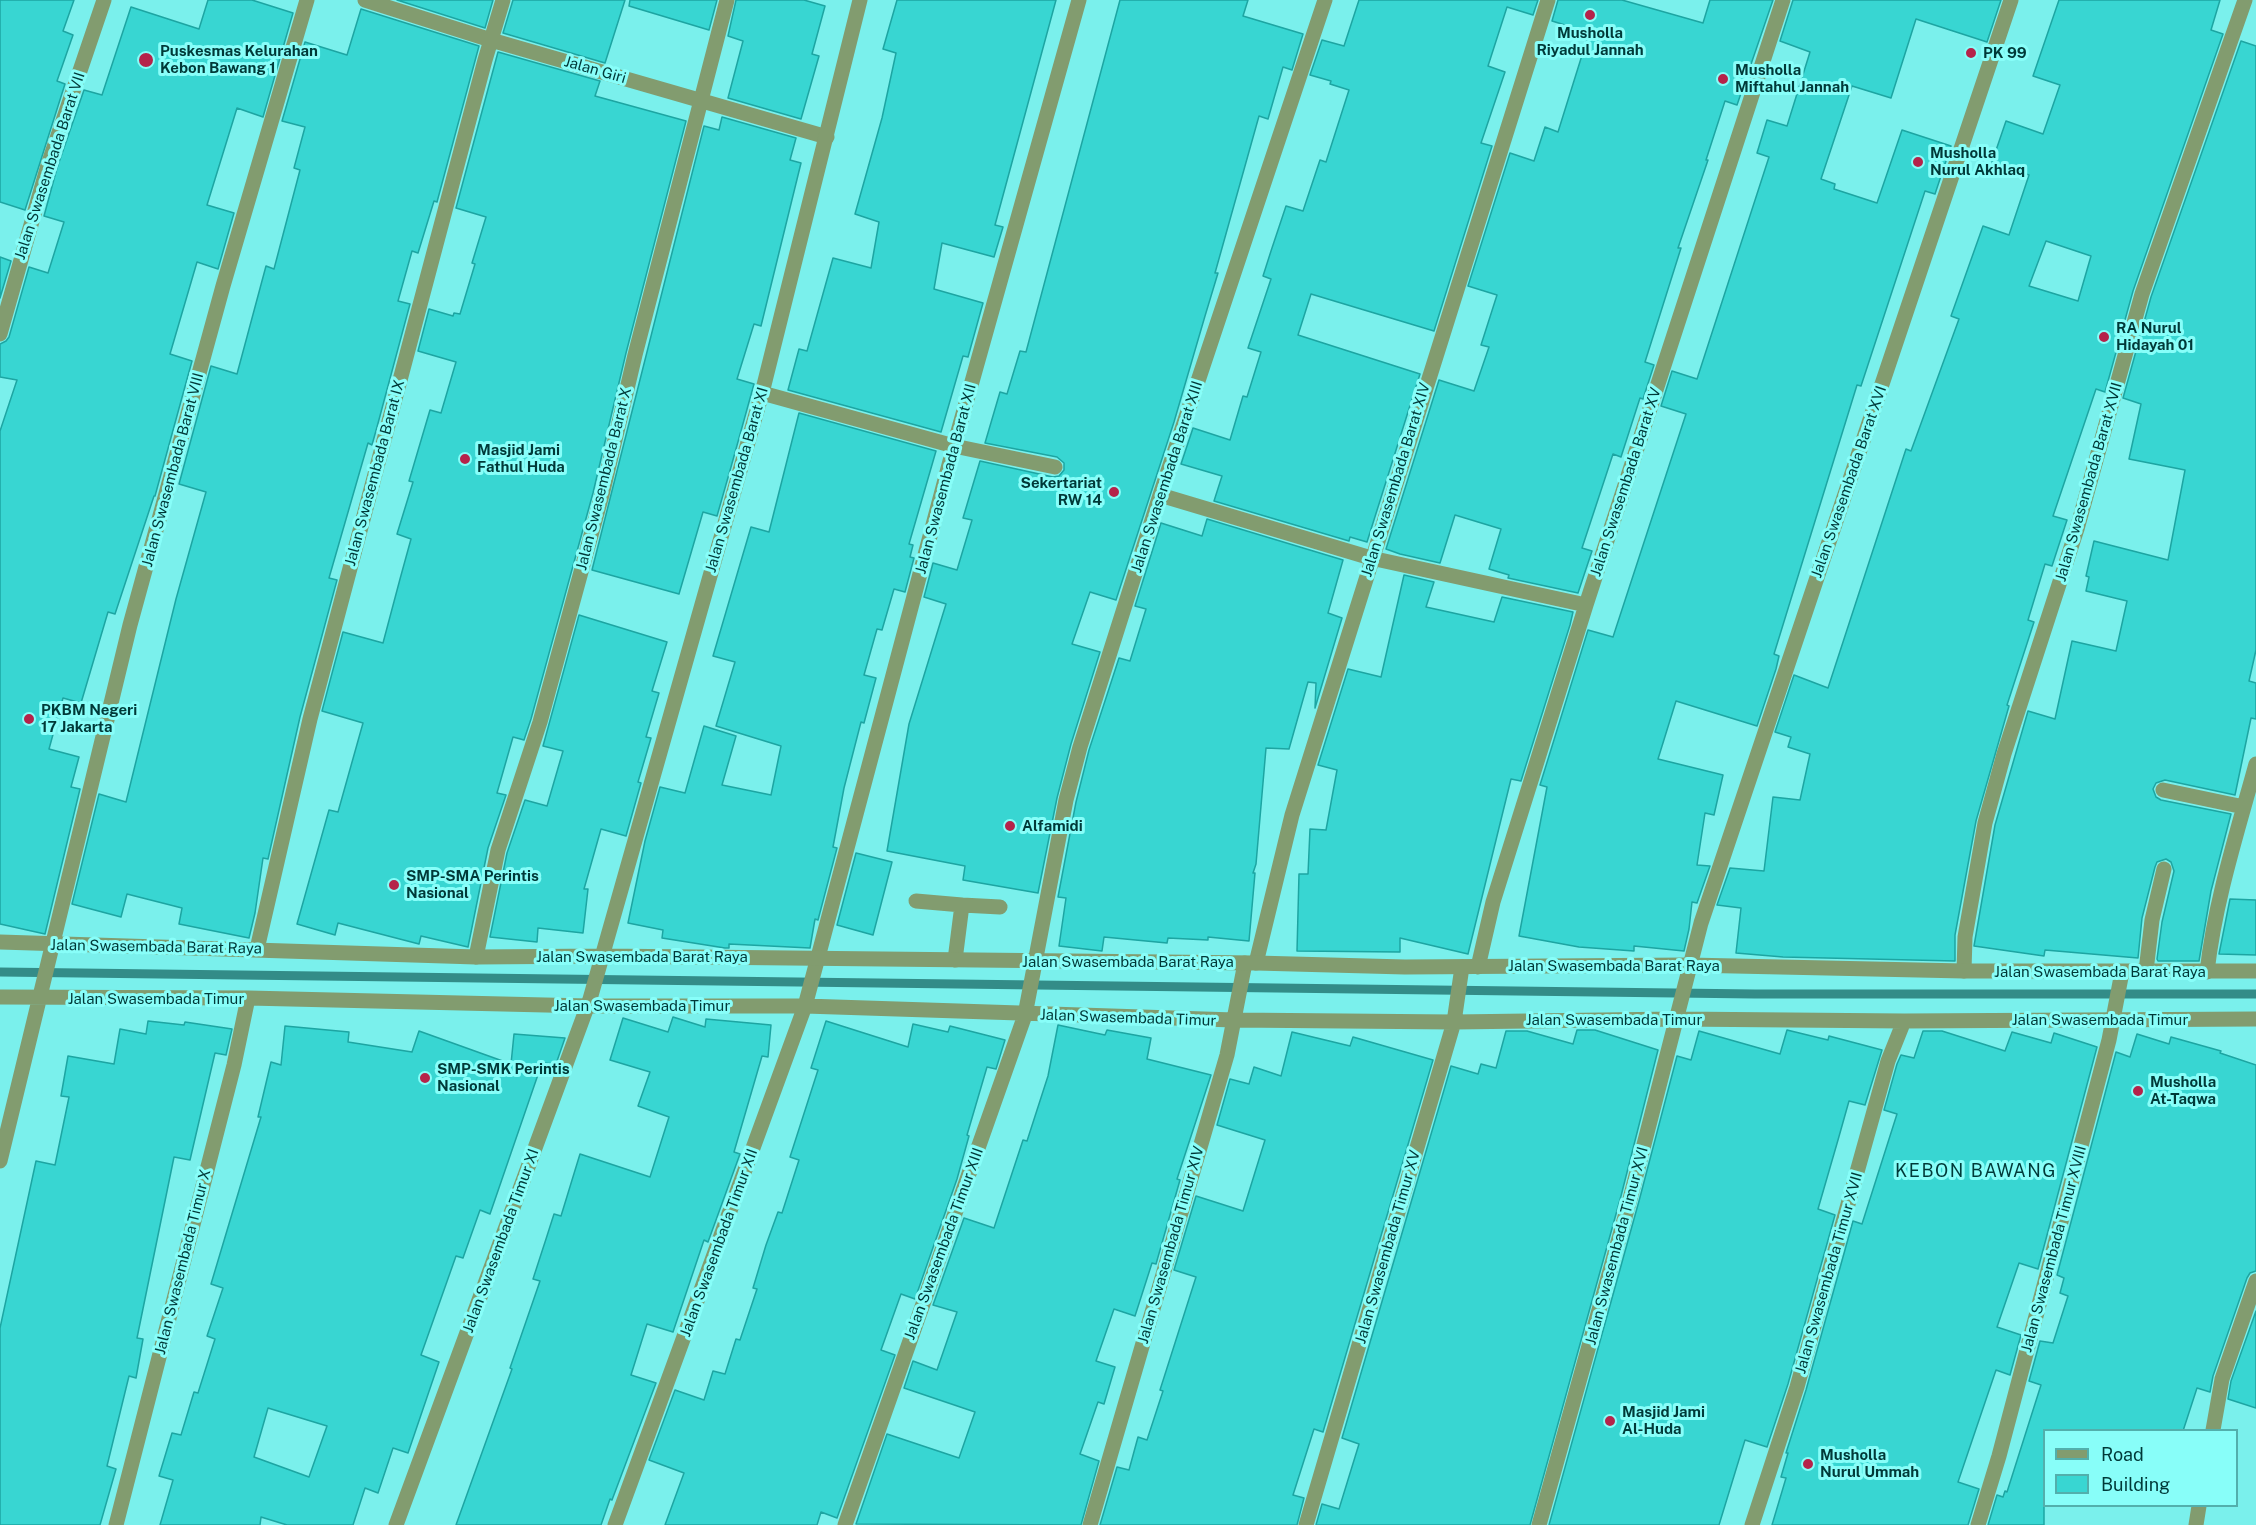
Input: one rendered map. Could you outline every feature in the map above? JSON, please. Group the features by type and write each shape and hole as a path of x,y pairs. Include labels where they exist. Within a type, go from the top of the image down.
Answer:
{"street":[{"name":"Jalan Swasembada Barat VII","path":"0,334 48,165 104,0"},
{"name":"Jalan Swasembada Barat VIII","path":"0,1161 133,614 223,286 307,0"},
{"name":"Jalan Giri","path":"365,0 491,40 827,137"},
{"name":"Jalan Swasembada Barat IX","path":"257,949 310,719 503,0"},
{"name":"Jalan Swasembada Barat X","path":"476,957 498,850 540,722 592,529 727,0"},
{"name":"Jalan Swasembada Barat XI","path":"601,962 762,393 860,0"},
{"name":"Jalan Swasembada Barat XII","path":"815,963 829,921 954,446 1079,0"},
{"name":"Jalan Swasembada Barat XIII","path":"1035,967 1066,800 1080,747 1160,495 1325,0"},
{"name":"Jalan Swasembada Barat XIV","path":"1248,966 1371,558 1548,0"},
{"name":"Jalan Swasembada Barat XV","path":"1478,967 1493,902 1586,605 1783,0"},
{"name":"Jalan Swasembada Barat XVI","path":"1688,970 1701,923 2012,0"},
{"name":"Jalan Swasembada Barat XVII","path":"1964,971 1965,937 1985,823 2004,754 2077,529 2142,294 2245,0"},
{"path":"762,393 954,446 1055,467"},
{"path":"1160,495 1371,558 1586,605"},
{"path":"2208,972 2211,937 2256,764"},
{"path":"2163,789 2244,807"},
{"path":"2146,971 2152,920 2164,869"},
{"path":"916,901 1000,907"},
{"path":"955,960 962,905"},
{"name":"Jalan Swasembada Barat Raya","path":"0,942 52,950 257,949 601,962 815,963 955,960 1035,967 1248,966 1462,969 1478,967 2122,974 2146,971 2256,971"},
{"name":"Jalan Swasembada Timur XI","path":"396,1525 589,1003 601,962"},
{"name":"Jalan Swasembada Timur XII","path":"615,1525 805,1004 815,963"},
{"name":"Jalan Swasembada Timur XIV","path":"1090,1525 1227,1055 1248,966"},
{"name":"Jalan Swasembada Timur XIII","path":"845,1525 1026,1010 1035,967"},
{"name":"Jalan Swasembada Timur XV","path":"1306,1525 1454,1019 1462,969"},
{"name":"Jalan Swasembada Timur XVI","path":"1539,1525 1630,1199 1688,970"},
{"name":"Jalan Swasembada Timur XVIII","path":"1978,1525 1999,1456 2114,1020 2122,974"},
{"name":"Jalan Swasembada Timur","path":"0,997 41,995 805,1004 1454,1019 1678,1014 1904,1021 2256,1019"},
{"name":"Jalan Swasembada Timur X","path":"116,1525 234,1065 248,998"},
{"name":"Jalan Swasembada Timur XVII","path":"1752,1525 1797,1387 1888,1061 1904,1021"},
{"path":"2213,1429 2222,1379 2256,1281"},
{"path":"2196,1525 2199,1507"}],"building":[{"path":"0,0 74,0 63,31 73,35 57,81 65,84 25,210 0,202"},
{"path":"208,0 252,0 293,13 263,117 237,108 207,205 234,213 218,269 197,262 170,354 192,361 155,496 115,614 108,612 81,703 63,698 49,749 79,757 71,787 80,789 45,934 0,924 0,431 17,380 0,377 0,344 9,337 29,267 48,273 64,222 44,216 57,168 84,90 102,95 131,7 199,29"},
{"path":"397,0 493,0 485,28"},
{"path":"513,0 625,0 605,63 503,33"},
{"path":"630,0 717,0 709,30 629,6"},
{"path":"736,0 804,0 825,6 812,54 819,56 801,119 728,98 743,41 728,36"},
{"path":"897,0 1056,0 995,225 1003,227 994,257 942,243 934,289 983,303 968,357 963,356 941,432 788,390 799,349 807,351 833,258 871,268 879,222 855,214 882,118 896,53 883,49"},
{"path":"1120,0 1248,0 1243,16 1303,34 1292,70 1283,67 1268,119 1259,116 1215,273 1218,273 1174,422 1116,600 1090,592 1072,644 1100,652 1071,744 1057,798 1038,893 963,880 965,866 887,851 909,724 946,604 924,597 933,563 957,570 972,520 963,518 980,461 1053,477 1059,476 1064,470 1064,463 1057,457 985,443 1000,392 1007,394 1020,351 1026,352"},
{"path":"1359,0 1538,0 1533,15 1507,7 1488,66 1505,72 1481,143 1492,146 1434,331 1311,294 1298,335 1420,374 1367,542 1350,537 1349,541 1214,501 1222,476 1181,464 1193,428 1230,440 1243,396 1247,397 1261,352 1248,348 1271,279 1263,276 1271,251 1286,206 1303,211 1320,160 1326,162 1349,90 1330,84 1331,81 1310,75 1322,40 1344,46"},
{"path":"1558,0 1622,0 1703,23 1710,0 1773,0 1737,105 1725,101 1678,248 1681,248 1645,362 1654,365 1643,399 1640,398 1621,457 1613,454 1582,548 1592,551 1578,593 1508,578 1509,575 1489,569 1501,529 1455,515 1440,563 1386,549 1439,380 1474,391 1489,347 1481,345 1497,295 1468,286 1510,153 1534,161 1545,127 1558,132 1588,36 1563,29 1565,25 1552,21"},
{"path":"1793,0 2001,0 1987,42 1916,19 1891,98 1852,86 1821,179 1835,184 1834,189 1877,203 1902,130 1951,146 1935,194 1925,191 1861,386 1857,385 1774,654 1779,656 1776,669 1757,726 1676,701 1658,759 1723,775 1714,815 1705,813 1697,865 1710,866 1697,903 1692,902 1684,951 1634,946 1634,951 1579,947 1519,936 1547,787 1540,785 1588,630 1613,637 1686,414 1661,406 1672,371 1697,379 1769,157 1757,153 1767,120 1787,126 1810,52 1780,41"},
{"path":"2059,0 2220,0 2211,30 2223,34 2133,291 2105,392 2096,389 2053,516 2067,520 2052,566 2045,564 2028,620 2034,622 2007,705 2009,706 1976,821 1955,935 1955,961 1783,957 1736,953 1741,908 1717,905 1730,868 1764,871 1773,797 1800,800 1810,754 1788,747 1791,737 1775,732 1794,675 1828,688 1906,449 1911,451 1959,319 1951,316 1983,226 2009,235 2029,175 1992,162 2006,121 2043,134 2060,85 2033,76","holes":["2046,241 2091,256 2078,301 2029,286"]},
{"path":"361,9 479,46 437,202 434,201 418,253 412,251 398,301 410,304 372,445 368,443 329,578 337,580 300,717 268,859 263,858 249,938 179,924 182,908 127,894 121,917 72,904 99,794 126,802 176,599 206,492 179,484 211,366 237,374 266,266 274,269 300,170 294,168 305,127 282,121 305,42 347,55"},
{"path":"2241,41 2256,46 2256,650 2249,681 2256,683 2256,719 2251,718 2235,795 2165,780 2156,783 2153,789 2156,797 2161,800 2231,814 2211,891 2199,961 2158,961 2157,959 2162,922 2174,871 2171,862 2166,859 2157,862 2155,867 2142,918 2138,958 2045,950 2044,956 1974,946 1995,825 2028,711 2055,719 2072,641 2116,651 2127,601 2086,591 2089,577 2086,576 2094,541 2168,560 2185,470 2129,459 2141,404 2123,398 2151,297"},
{"path":"498,52 600,81 595,96 686,121 626,353 593,493 531,719 524,740 513,737 497,793 506,795 488,848 468,947 421,936 419,944 338,923 335,935 297,924 329,810 338,812 363,723 322,711 343,632 383,643 411,539 397,534 413,482 409,481 430,410 441,413 456,362 418,351 429,309 453,316 454,313 460,314 475,264 472,263 486,217 456,208"},
{"path":"722,117 796,138 790,160 801,163 761,326 754,324 737,379 754,384 731,467 717,516 703,512 679,594 592,570 704,126 719,130"},
{"path":"0,257 11,261 0,298"},
{"path":"799,413 936,451 909,544 913,545 910,557 914,558 905,592 894,589 882,630 877,629 864,675 876,678 864,723 861,722 844,788 833,847 837,848 818,920 815,919 810,948 729,944 729,948 725,948 662,938 663,930 628,923 645,841 660,787 685,793 704,726 736,736 722,785 771,795 781,746 716,726 735,662 713,656 751,527 769,532"},
{"path":"1207,519 1343,560 1328,613 1342,618 1315,708 1316,683 1308,682 1289,749 1266,748 1256,864 1253,873 1255,873 1249,941 1208,937 1208,940 1168,938 1167,943 1104,937 1102,951 1059,946 1066,898 1058,897 1076,802 1089,750 1119,658 1130,661 1146,609 1135,606 1161,523 1202,536"},
{"path":"1404,575 1434,582 1426,607 1494,622 1502,597 1573,612 1570,625 1521,781 1511,779 1468,954 1400,938 1400,952 1297,951 1299,874 1308,874 1310,829 1326,830 1337,770 1318,765 1348,669 1381,677"},
{"path":"579,615 667,642 652,691 659,693 646,737 651,738 638,782 641,783 626,836 601,829 584,889 588,889 583,933 538,928 537,942 490,937 507,853 525,800 547,806 563,751 543,746"},
{"path":"856,853 892,862 873,935 837,925"},
{"path":"2230,899 2256,900 2256,955 2219,954"},
{"path":"673,1017 705,1027 706,1019 771,1025 768,1057 762,1056 734,1152 740,1154 708,1242 704,1240 673,1332 647,1324 631,1375 656,1383 612,1500 610,1499 601,1525 456,1525 512,1369 510,1368 540,1281 533,1279 554,1214 561,1216 580,1154 650,1177 669,1117 638,1106 650,1072 610,1060 623,1018 668,1032"},
{"path":"148,1021 184,1025 185,1022 232,1029 226,1055 215,1053 190,1160 174,1157 137,1338 143,1339 136,1378 129,1376 107,1466 116,1469 100,1525 0,1525 0,1328 36,1161 55,1165 69,1097 61,1096 68,1056 114,1064 120,1029 146,1034"},
{"path":"826,1021 908,1047 913,1024 948,1032 950,1026 1005,1040 996,1069 987,1067 957,1179 915,1299 901,1294 881,1350 895,1355 837,1518 821,1512 817,1525 665,1525 684,1473 649,1460 675,1390 704,1400 713,1371 725,1374 736,1339 740,1340 757,1289 753,1288 766,1245 778,1212 782,1213 799,1160 790,1157 818,1070 811,1068"},
{"path":"1058,1025 1105,1035 1107,1030 1151,1038 1147,1059 1211,1075 1177,1179 1180,1180 1156,1264 1152,1263 1135,1316 1114,1309 1096,1361 1115,1367 1104,1404 1098,1402 1080,1454 1099,1461 1081,1525 856,1524 887,1434 959,1458 975,1412 904,1388 913,1361 937,1370 957,1312 933,1305 964,1218 994,1228 1023,1140 1027,1141 1048,1076"},
{"path":"285,1026 349,1032 348,1042 412,1052 419,1031 511,1064 514,1034 565,1038 556,1064 542,1063 490,1214 480,1210 463,1258 456,1256 421,1355 439,1362 408,1453 393,1448 378,1493 365,1488 353,1525 287,1525 261,1517 260,1525 160,1525 173,1480 159,1476 172,1433 181,1435 194,1392 198,1393 215,1339 207,1336 223,1288 211,1284 261,1117 258,1117 271,1062 281,1065","holes":["268,1408 327,1426 309,1477 254,1457"]},
{"path":"1577,1030 1595,1030 1658,1050 1621,1196 1530,1525 1316,1525 1322,1504 1339,1509 1359,1444 1342,1438 1451,1066 1478,1074 1481,1064 1496,1068 1506,1031 1527,1031 1573,1044"},
{"path":"1787,1030 1828,1040 1829,1036 1882,1050 1865,1105 1849,1101 1818,1209 1835,1215 1788,1384 1767,1447 1745,1440 1719,1525 1549,1525 1677,1056 1691,1060 1699,1031 1780,1054"},
{"path":"1923,1031 1942,1031 2005,1051 2012,1032 2051,1043 2054,1033 2097,1047 2038,1269 2019,1263 1997,1327 2021,1335 2010,1375 1996,1370 1958,1482 1979,1489 1968,1525 1772,1525 1786,1478 1781,1477 1788,1453 1786,1453 1853,1221 1862,1224 1897,1114 1884,1110 1897,1064 1901,1055 1914,1058"},
{"path":"1292,1032 1350,1046 1353,1037 1433,1060 1323,1432 1314,1429 1293,1495 1304,1498 1297,1525 1100,1525 1117,1467 1129,1470 1138,1437 1147,1440 1163,1391 1160,1390 1196,1277 1174,1270 1196,1196 1243,1211 1265,1140 1217,1125 1230,1079 1249,1084 1254,1067 1281,1076"},
{"path":"2137,1034 2169,1044 2171,1037 2221,1051 2220,1053 2256,1065 2256,1271 2250,1273 2247,1278 2213,1376 2210,1392 2197,1388 2184,1429 2043,1429 2044,1525 1988,1525 1997,1495 2003,1497 2005,1491 2007,1492 2041,1385 2029,1381 2040,1341 2053,1343 2068,1296 2060,1293 2064,1278 2057,1275 2116,1052 2130,1057"},
{"path":"2256,1311 2256,1408 2228,1399 2231,1381"}],"waterway":[{"path":"0,972 1755,994 2256,994"}],"place":[{"name":"Musholla Riyadul Jannah","path":"1590,15"},
{"name":"PK 99","path":"1971,53"},
{"name":"Puskesmas Kelurahan Kebon Bawang 1","path":"146,60"},
{"name":"Musholla Miftahul Jannah","path":"1723,79"},
{"name":"Musholla Nurul Akhlaq","path":"1918,162"},
{"name":"RA Nurul Hidayah 01","path":"2104,337"},
{"name":"Masjid Jami Fathul Huda","path":"465,459"},
{"name":"Sekertariat RW 14","path":"1114,492"},
{"name":"PKBM Negeri 17 Jakarta","path":"29,719"},
{"name":"Alfamidi","path":"1010,826"},
{"name":"SMP-SMA Perintis Nasional","path":"394,885"},
{"name":"SMP-SMK Perintis Nasional","path":"425,1078"},
{"name":"Musholla At-Taqwa","path":"2138,1091"},
{"name":"Masjid Jami Al-Huda","path":"1610,1421"},
{"name":"Musholla Nurul Ummah","path":"1808,1464"}],"district":[{"name":"KEBON BAWANG","path":"1976,1171"}]}
